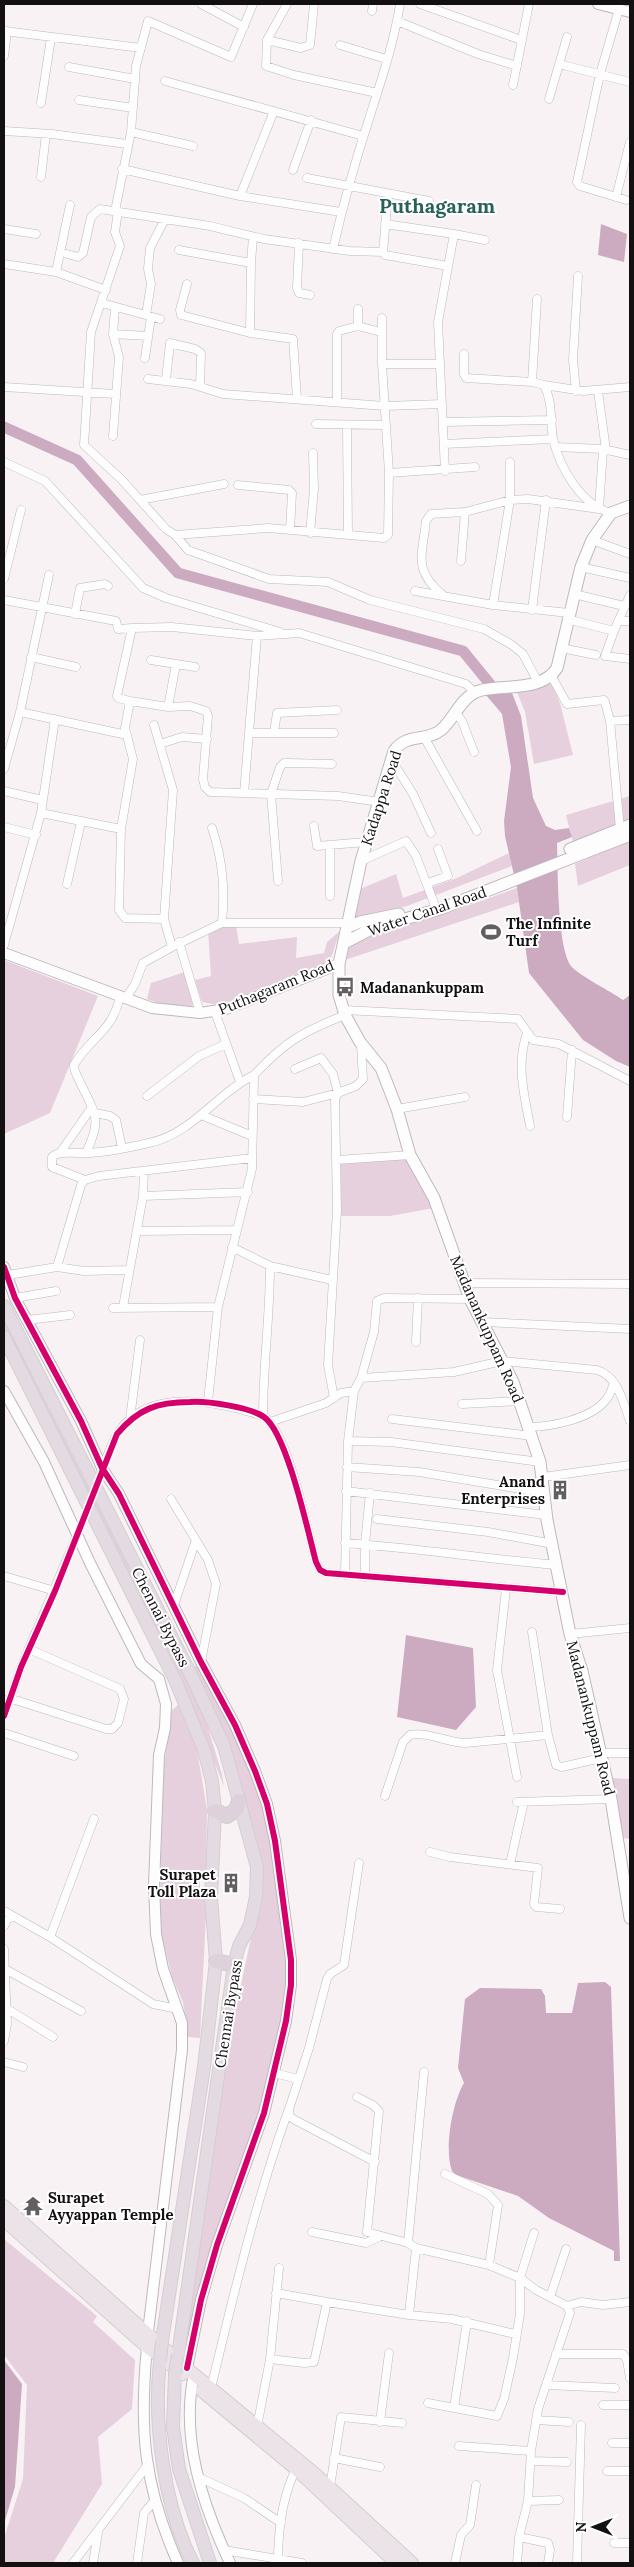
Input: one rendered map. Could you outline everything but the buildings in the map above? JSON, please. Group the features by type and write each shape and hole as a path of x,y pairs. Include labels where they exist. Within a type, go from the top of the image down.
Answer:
{"highway":[{"name":"Chennai Bypass","path":"4,1306 193,1679 224,1746 257,1867 256,1896 250,1925 239,1946 234,1965 175,2373 173,2427 179,2469 210,2563"},
{"name":"Chennai Bypass","path":"4,1337 176,1682 204,1750 212,1781 215,1811 211,1898 216,1961 204,2068 159,2365 160,2447 174,2514 193,2563"},
{"path":"215,1811 227,1816 236,1810 239,1801"},
{"path":"216,1961 234,1965"}],"main road":[{"path":"478,692 538,682 552,677 557,668 581,568 592,540 611,512 630,506"},
{"name":"Kadappa Road","path":"348,925 366,842 380,802 391,759 399,744 406,740 424,737 442,729 468,697 478,692"},
{"path":"509,878 627,830"},
{"name":"Water Canal Road","path":"348,925 434,903 509,878"},
{"name":"Water Canal Road","path":"344,943 373,928 440,909 509,878"},
{"name":"Puthagaram Road","path":"339,964 348,925"},
{"name":"Madanankuppam Road","path":"339,964 339,995 345,1013 360,1042 381,1068 397,1109 410,1155 434,1198 470,1299 484,1322 520,1401 540,1462 545,1493 546,1516 563,1592 570,1634 582,1671 611,1799 628,1895 630,1918"},
{"path":"5,2214 148,2332 191,2375 296,2469 396,2563"},
{"path":"5,2214 147,2347 212,2388 330,2487 412,2563"}],"street":[{"path":"202,4 244,27"},
{"path":"253,4 231,56 148,21 135,79 131,132 122,169 116,211 115,232 120,246 89,341 84,445 188,550 269,580 328,582 370,600 484,629 520,650 538,682"},
{"path":"287,4 267,40 266,66 294,75 377,93"},
{"path":"267,40 301,48 310,45 314,4"},
{"path":"333,249 341,212 377,93 400,4"},
{"path":"420,4 521,40"},
{"path":"513,85 529,4"},
{"path":"598,4 630,12"},
{"path":"618,9 600,74 577,176 580,186 626,200"},
{"path":"397,21 478,54 517,66"},
{"path":"4,56 6,31 141,48"},
{"path":"548,99 567,37"},
{"path":"41,103 51,38"},
{"path":"340,45 386,59"},
{"path":"559,64 630,82"},
{"path":"69,67 135,79"},
{"path":"165,81 363,136"},
{"path":"79,100 132,108"},
{"path":"240,196 274,111"},
{"path":"293,170 310,120"},
{"path":"4,132 46,134 127,144"},
{"path":"131,132 193,146"},
{"path":"41,177 46,134"},
{"path":"616,197 630,142"},
{"path":"122,169 240,196 341,212"},
{"path":"307,178 388,195 429,201"},
{"path":"383,252 388,195"},
{"path":"56,272 70,205"},
{"path":"67,254 78,257 83,253 94,213 100,209 210,226 253,237 333,249 383,252 389,258 448,266"},
{"path":"145,358 148,336 150,284 148,268 150,248 165,219"},
{"path":"385,224 485,240"},
{"path":"4,229 36,234"},
{"path":"445,471 438,322 454,234"},
{"path":"250,333 253,237"},
{"path":"299,243 297,288 300,293 310,295"},
{"path":"179,250 251,263"},
{"path":"4,264 56,272 106,290"},
{"path":"576,391 573,360 578,276"},
{"path":"187,284 180,310 181,315 250,333 293,339 296,399"},
{"path":"532,382 537,299"},
{"path":"102,303 160,319"},
{"path":"112,436 119,357 113,334 115,308"},
{"path":"358,309 358,326"},
{"path":"175,535 268,528 381,539 387,537 389,473 382,364 382,318"},
{"path":"337,402 337,334 339,331 358,326 381,332"},
{"path":"113,334 148,336"},
{"path":"166,380 170,343 195,349 201,353 200,386"},
{"path":"464,354 464,374 466,378 532,382 544,386 576,391 598,391 630,387"},
{"path":"382,364 439,364"},
{"path":"148,379 200,386 223,394 385,406 442,404"},
{"path":"544,386 548,393 555,443 564,469 582,495 599,509"},
{"path":"4,388 115,394"},
{"path":"598,391 604,450 599,509"},
{"path":"444,422 552,420"},
{"path":"316,424 347,426 385,425"},
{"path":"347,426 348,535"},
{"path":"444,444 555,443 630,455"},
{"path":"310,533 314,490 313,453"},
{"path":"4,462 44,481 143,588 166,598 284,633 310,636 466,684 478,692"},
{"path":"493,605 510,500 510,462"},
{"path":"389,473 475,468"},
{"path":"140,500 224,484"},
{"path":"238,486 289,490 292,493 290,530"},
{"path":"444,596 425,579 422,570 426,521 431,514 465,512 510,500 546,500 611,512"},
{"path":"532,610 546,500"},
{"path":"4,579 21,510"},
{"path":"461,561 465,512"},
{"path":"592,540 630,554"},
{"path":"581,568 630,578"},
{"path":"4,769 20,712 49,575"},
{"path":"76,614 80,588 105,584 108,586"},
{"path":"415,591 568,616 614,631"},
{"path":"574,594 624,606"},
{"path":"630,595 614,631 606,656 630,659"},
{"path":"4,600 116,621 118,629 172,627 257,636 284,633"},
{"path":"618,621 630,621"},
{"path":"132,628 117,696 118,698 130,701 168,707 190,706 206,711 208,716 203,779 205,787 210,792 338,796 380,802"},
{"path":"244,793 257,636"},
{"path":"561,648 596,655"},
{"path":"31,657 76,667"},
{"path":"152,660 195,667"},
{"path":"168,707 176,664"},
{"path":"552,677 566,704 604,700 610,721 627,830"},
{"path":"130,701 125,728 133,759 121,829 119,910 125,918 164,919"},
{"path":"274,732 277,712 336,710"},
{"path":"20,712 127,735"},
{"path":"455,712 462,721 474,752"},
{"path":"4,946 15,900 36,835 41,813 55,719"},
{"path":"610,721 630,720"},
{"path":"154,725 173,790 164,919 172,947"},
{"path":"248,733 334,733"},
{"path":"160,744 182,737 207,738"},
{"path":"424,737 477,832"},
{"path":"391,759 413,794 432,833"},
{"path":"278,881 271,794 280,767 284,763 332,764"},
{"path":"4,791 42,800"},
{"path":"41,813 121,829"},
{"path":"67,884 81,822"},
{"path":"314,826 316,844 330,846 366,842"},
{"path":"4,827 36,835"},
{"path":"212,828 222,863 224,885 222,923"},
{"path":"361,861 406,841 416,856 428,883 434,903"},
{"path":"330,846 330,896"},
{"path":"428,883 448,876 438,849"},
{"path":"86,1153 96,1128 93,1110 76,1074 74,1065 110,1024 123,997 135,984 143,963 179,942 222,923 348,925"},
{"path":"179,942 200,1013"},
{"name":"Puthagaram Road","path":"4,953 152,1008 200,1013 215,1012 339,964"},
{"path":"215,1012 240,1082"},
{"path":"60,1153 86,1153 122,1148 167,1137 201,1116 218,1098 240,1082 254,1075 286,1044 314,1027 345,1013 513,1018 520,1021 533,1040 554,1043 572,1050 630,1081"},
{"path":"527,1033 520,1054 520,1068 530,1126"},
{"path":"252,1099 303,1102 356,1086 363,1079 360,1042"},
{"path":"147,1096 199,1056 226,1044"},
{"path":"567,1117 572,1050"},
{"path":"296,1069 321,1058 334,1074 338,1093 335,1099 337,1210 328,1365 334,1398"},
{"path":"208,1401 218,1307 236,1230 248,1192 252,1158 254,1075"},
{"path":"397,1109 465,1097"},
{"path":"93,1110 116,1120 122,1148"},
{"path":"85,1180 52,1167 52,1157 60,1153 93,1110"},
{"path":"201,1116 252,1136"},
{"path":"337,1160 410,1155"},
{"path":"57,1267 81,1185 85,1180 99,1176 252,1158"},
{"path":"123,1308 143,1196 144,1171"},
{"path":"143,1196 248,1192"},
{"path":"137,1231 236,1230"},
{"path":"232,1247 270,1266 332,1280"},
{"path":"263,1416 263,1368 270,1298 270,1266"},
{"path":"129,1270 84,1270 57,1267 6,1271 15,1298 81,1421 102,1468 119,1494 201,1662 235,1725 255,1770 267,1804 275,1841 287,1918 291,1985 264,2114 217,2245 201,2300 191,2375 190,2418 198,2477 211,2523 230,2563"},
{"path":"464,1282 630,1284"},
{"path":"15,1298 56,1291"},
{"path":"416,1342 418,1298"},
{"path":"345,1575 348,1441 354,1391 361,1378 374,1332 377,1301 418,1298 470,1299"},
{"path":"113,1308 218,1307"},
{"path":"27,1320 70,1315"},
{"path":"484,1322 630,1329"},
{"path":"130,1419 140,1340"},
{"path":"361,1378 454,1372 502,1361 597,1370 608,1375 614,1383 630,1420"},
{"path":"392,1420 530,1432 591,1412 605,1402 614,1383"},
{"path":"4,1391 44,1462 78,1533 90,1563 141,1664 159,1679 166,1704 165,1728 159,1755 154,1885 156,1934 163,1968 182,2024 182,2050 148,2332"},
{"path":"270,1422 326,1403 341,1393 354,1391"},
{"path":"102,1468 117,1434 130,1419 152,1407 163,1404 208,1401 263,1416 270,1422 287,1459 316,1562 320,1570 326,1573 365,1577 563,1592"},
{"path":"462,1404 520,1401"},
{"path":"348,1441 391,1442 540,1462"},
{"path":"543,1477 630,1465"},
{"path":"347,1467 419,1472 545,1493"},
{"path":"346,1490 546,1516"},
{"path":"365,1577 365,1544 370,1493"},
{"path":"171,1500 208,1560 216,1584 201,1662"},
{"path":"377,1519 488,1532 553,1544"},
{"path":"4,1711 78,1533"},
{"path":"174,1606 196,1540"},
{"path":"345,1543 557,1565"},
{"path":"4,1576 55,1591"},
{"path":"506,1588 497,1670 517,1777"},
{"path":"570,1634 630,1628"},
{"path":"532,1632 548,1735 554,1761 558,1767 600,1755 630,1753"},
{"path":"9,1698 106,1729 112,1729 118,1723 124,1699 120,1689 29,1649"},
{"path":"4,1733 74,1756"},
{"path":"386,1796 403,1742 410,1735 419,1734 454,1743 548,1735"},
{"path":"510,1864 520,1802 611,1799"},
{"path":"50,1937 94,1819"},
{"path":"430,1852 450,1857 538,1868 534,1904 536,1907 560,1909"},
{"path":"212,2388 248,2235 265,2176 289,2109 327,1979 330,1974 344,1965 359,1863"},
{"path":"4,1926 7,1913 50,1937 153,2004 165,2008 178,2009"},
{"path":"4,1948 6,2008 4,2041"},
{"path":"5,1969 81,2011"},
{"path":"6,2008 53,2037"},
{"path":"4,2062 23,2066"},
{"path":"408,2243 424,2072"},
{"path":"274,2073 298,2080"},
{"path":"357,2097 373,2105 379,2111 368,2232 379,2237 408,2243 416,2248 489,2265 520,2278 567,2306 581,2302 603,2305 630,2302"},
{"path":"289,2109 289,2116 295,2120 375,2162"},
{"path":"445,2174 488,2194 498,2204 489,2265"},
{"path":"312,2232 366,2243 379,2237"},
{"path":"428,2403 497,2416 504,2399 513,2358 515,2334 520,2314 520,2278 534,2233"},
{"path":"409,2315 416,2248"},
{"path":"550,2297 566,2250"},
{"path":"257,2427 270,2359 279,2268"},
{"path":"276,2293 409,2315 467,2321 515,2334"},
{"path":"270,2359 304,2364 314,2362 326,2302"},
{"path":"517,2563 519,2537 528,2501 531,2451 536,2420 556,2354 570,2319 567,2306"},
{"path":"454,2408 467,2321"},
{"path":"147,2347 143,2415 146,2467 163,2529 178,2563"},
{"path":"380,2422 389,2353"},
{"path":"556,2354 623,2354 627,2360 630,2378"},
{"path":"546,2385 615,2388"},
{"path":"603,2405 630,2405"},
{"path":"330,2487 341,2417 402,2423"},
{"path":"536,2420 569,2422"},
{"path":"577,2563 581,2425"},
{"path":"612,2443 630,2443"},
{"path":"459,2446 531,2451"},
{"path":"334,2458 380,2467"},
{"path":"531,2461 567,2462"},
{"path":"73,2563 146,2467"},
{"path":"278,2561 281,2523 290,2482 296,2469"},
{"path":"607,2471 630,2471"},
{"path":"198,2477 244,2498 281,2523"},
{"path":"455,2563 461,2535 470,2525 476,2485"},
{"path":"137,2563 144,2513 155,2500"},
{"path":"528,2501 559,2500"},
{"path":"93,2563 98,2532"},
{"path":"519,2537 548,2543 548,2563"},
{"path":"614,2543 630,2543"},
{"path":"224,2550 278,2561 302,2563"}],"shaded area":[{"path":"601,224 627,234 624,262 598,255"},
{"path":"552,684 560,703 573,755 534,764 525,712 517,692"},
{"path":"512,693 521,716 533,798 546,826 555,830 569,828 572,837 557,843 559,907 566,956 571,966 588,979 623,1000 630,995 630,1067 616,1061 583,1040 529,973 517,888 505,836 504,821 511,767 502,714 486,695"},
{"path":"630,796 630,820 573,842 566,815"},
{"path":"630,840 630,865 578,886 575,864"},
{"path":"509,853 512,866 407,906 354,920 360,889 396,874 403,898 457,878"},
{"path":"517,888 519,902 345,960 349,945 360,938 456,910"},
{"path":"236,925 239,944 297,937 296,958 324,953 327,942 340,931 330,961 219,1005 202,1002 195,980 211,976 208,930 215,926"},
{"path":"4,960 98,996 50,1113 4,1134"},
{"path":"185,972 194,1004 191,1006 160,1004 147,999 151,983"},
{"path":"406,1159 434,1208 390,1216 338,1216 340,1163"},
{"path":"4,1315 202,1708 222,1774 224,1787 195,1712 4,1330"},
{"path":"406,1635 473,1648 476,1707 456,1730 397,1717"},
{"path":"198,1664 232,1727 263,1804 272,1843 288,1985 282,2021 261,2113 188,2345 184,2348 220,2084 256,1914 260,1867 191,1669"},
{"path":"178,1705 197,1750 207,1809 206,1872 200,1872 200,1893 207,1894 200,2038 188,2037 183,2002 172,1977 161,1933 160,1886 164,1766 172,1710"},
{"path":"610,1778 630,1779 630,1839 622,1838"},
{"path":"605,1982 611,1987 620,2261 614,2261 614,2251 549,2218 518,2196 456,2175 452,2171 449,2151 450,2127 456,2102 464,2083 458,2068 465,1999 480,1988 541,1989 545,1996 546,2013 572,2013 578,1983"},
{"path":"4,2239 97,2316 93,2322 135,2360 132,2409 98,2437 102,2484 53,2563 4,2563 4,2538 23,2479 27,2385 4,2355"},
{"path":"4,2360 22,2384 15,2487 4,2524"}],"waterway":[{"path":"4,427 77,460 178,573 463,651 499,695"}],"tunnel":[{"path":"78,1533 102,1468"}],"cycle path":[{"path":"4,1267 15,1298 81,1421 102,1468 119,1494 201,1662 235,1725 267,1804 275,1841 291,1960 291,1985 286,2021 264,2113 217,2245 201,2300 187,2368"},
{"path":"4,1716 21,1667 55,1591 117,1434 125,1425 141,1413 168,1403 197,1402 228,1405 249,1410 264,1417 273,1427 281,1442 296,1484 316,1562 320,1570 326,1573 563,1592"}],"place":[{"name":"The Infinite Turf","path":"491,932"},
{"name":"Madanankuppam","path":"345,987"},
{"name":"Anand Enterprises","path":"560,1490"},
{"name":"Surapet Toll Plaza","path":"231,1883"},
{"name":"Surapet Ayyappan Temple","path":"33,2206"}],"district":[{"name":"Puthagaram","path":"437,205"}]}
